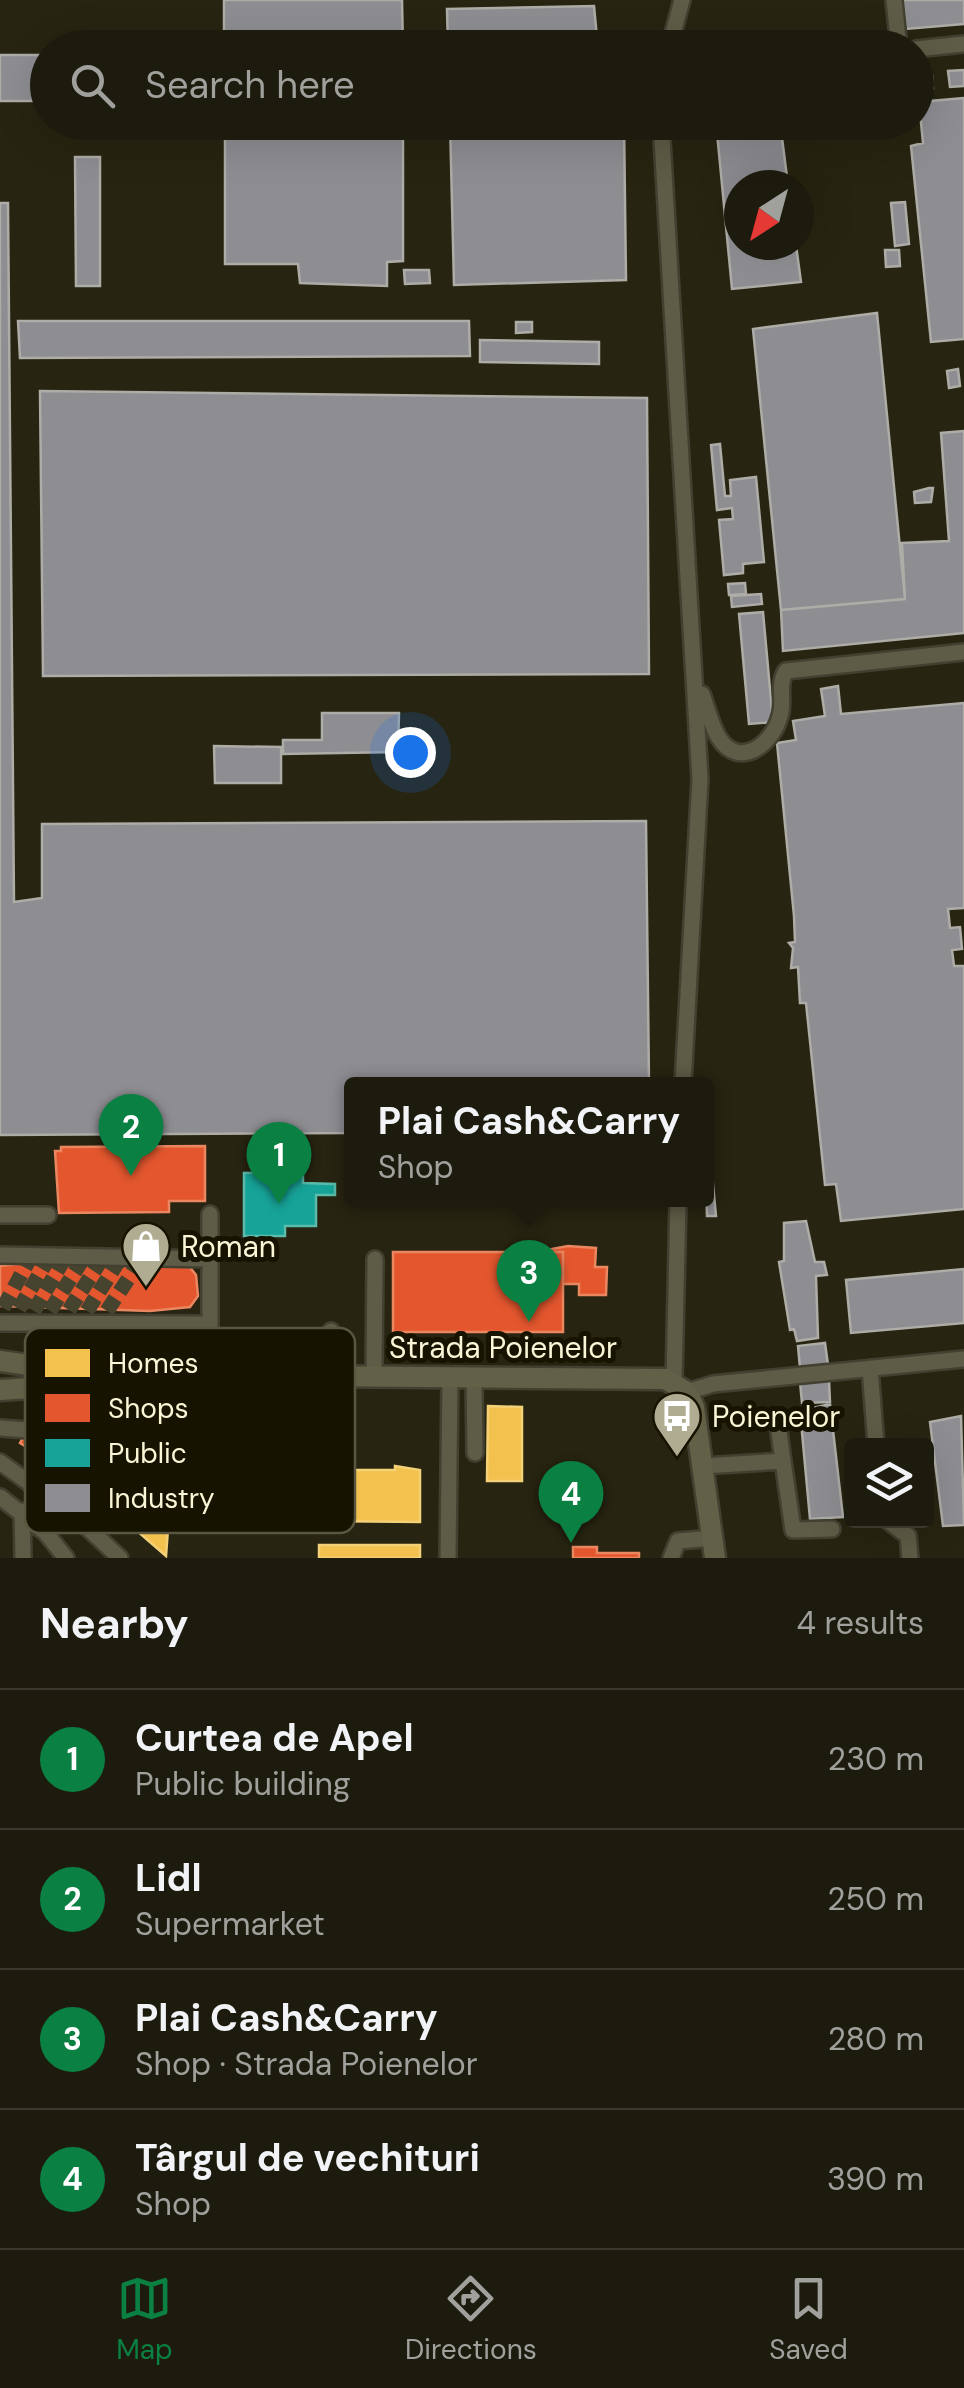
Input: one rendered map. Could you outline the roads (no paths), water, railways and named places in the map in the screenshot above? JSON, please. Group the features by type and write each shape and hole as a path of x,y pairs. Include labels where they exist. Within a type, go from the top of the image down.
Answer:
{"main road":[{"name":"Strada Poienelor","path":"0,1361 25,1365"},
{"name":"Strada Poienelor","path":"355,1376 655,1377 680,1387"},
{"path":"680,1387 694,1407 715,1548"},
{"name":"Strada Poienelor","path":"0,1390 25,1388"}],"street":[{"path":"674,30 682,0"},
{"path":"894,0 896,30"},
{"path":"934,47 964,44"},
{"path":"662,140 700,779 684,1077"},
{"path":"696,680 719,739 733,752 747,754 762,747 779,722 780,682 786,671 964,652"},
{"path":"678,1207 680,1387 964,1359"},
{"path":"210,1214 210,1328"},
{"path":"0,1215 48,1215"},
{"path":"0,1255 140,1261 210,1258"},
{"path":"374,1376 375,1260"},
{"path":"46,1317 210,1324"},
{"path":"870,1368 875,1438"},
{"path":"448,1558 450,1377"},
{"path":"474,1377 475,1453"},
{"path":"777,1417 792,1530 832,1529"},
{"path":"0,1428 25,1430"},
{"path":"703,1466 782,1461"},
{"path":"0,1462 25,1480"},
{"path":"0,1497 25,1514"},
{"path":"22,1511 23,1558"},
{"path":"897,1528 908,1536 910,1558"},
{"path":"44,1533 67,1556"},
{"path":"93,1533 120,1558"},
{"path":"672,1558 678,1541 715,1548"}],"tunnel":[{"path":"19,1309 47,1261"},
{"path":"34,1311 63,1261"},
{"path":"3,1308 28,1262"},
{"path":"50,1311 81,1262"},
{"path":"69,1310 100,1262"},
{"path":"87,1311 118,1262"},
{"path":"107,1311 138,1264"}],"place":[{"name":"Lidl","path":"131,1176"},
{"name":"Curtea de Apel","path":"279,1204"},
{"name":"Roman","path":"146,1288"},
{"name":"Plai Cash&Carry","path":"529,1322"},
{"name":"Poienelor","path":"677,1458"},
{"name":"Târgul de vechituri","path":"571,1543"}]}
